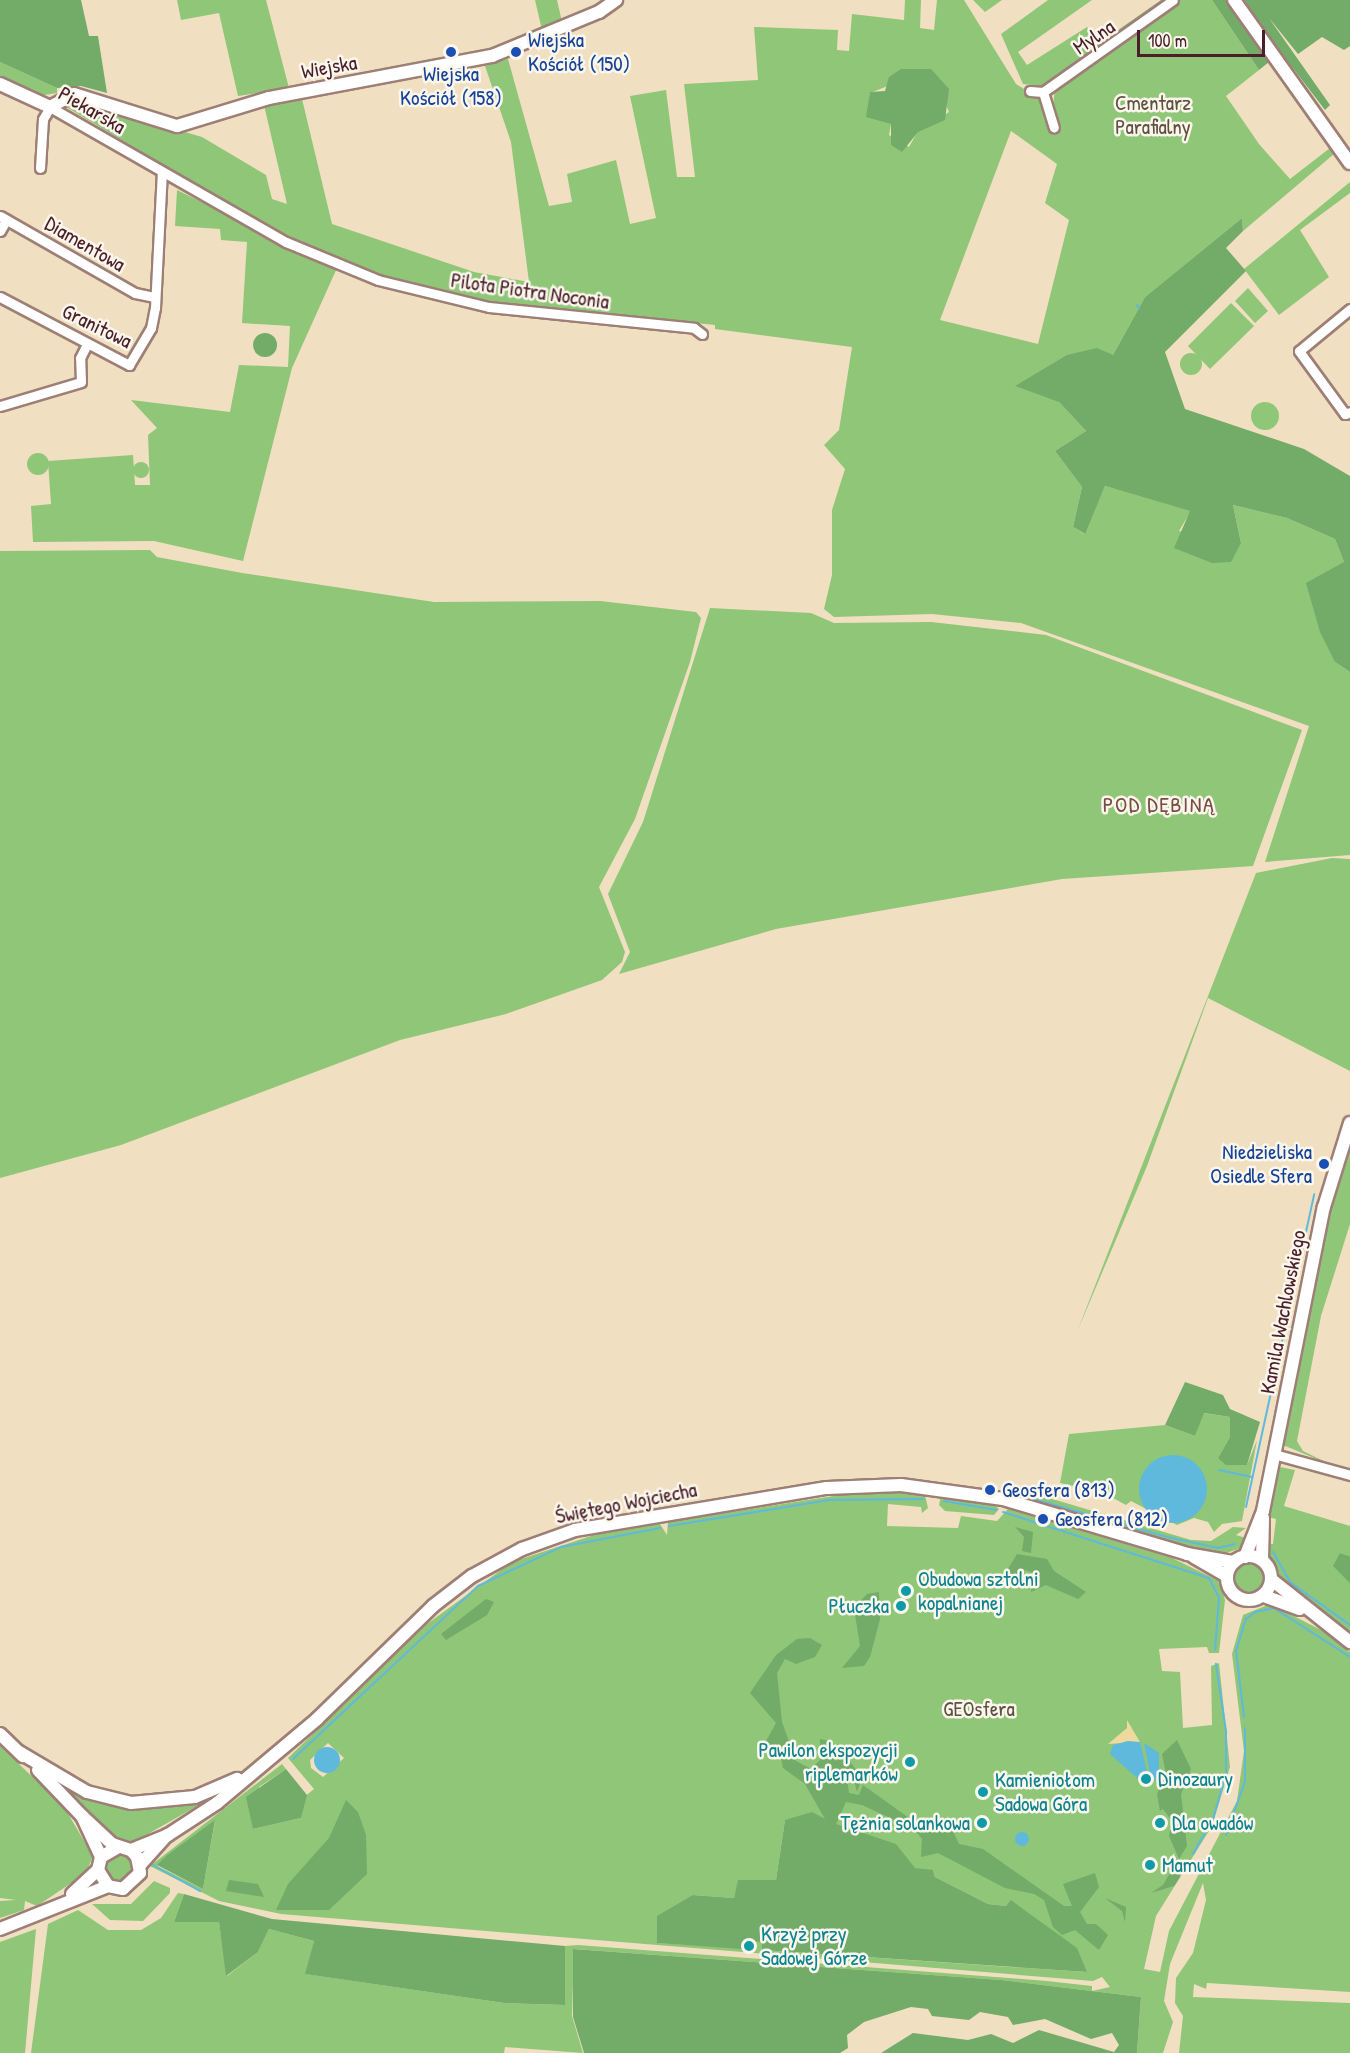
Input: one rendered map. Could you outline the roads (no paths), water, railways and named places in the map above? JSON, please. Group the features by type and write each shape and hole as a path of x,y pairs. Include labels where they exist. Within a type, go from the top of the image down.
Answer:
{"street":[{"name":"Wiejska","path":"50,107 74,94 162,123 187,124 269,98 492,56 599,12 616,0"},
{"name":"Mylna","path":"1043,92 1173,0"},
{"path":"1234,0 1350,163"},
{"name":"Piekarska","path":"0,84 50,107 162,172"},
{"path":"1030,91 1043,92 1054,127"},
{"path":"40,168 43,119 50,107"},
{"name":"Granitowa","path":"0,297 129,364 151,327 162,172"},
{"name":"Pilota Piotra Noconia","path":"162,172 286,242 378,280 489,307 694,328 702,334"},
{"path":"0,231 3,218"},
{"name":"Diamentowa","path":"3,218 135,293 154,297"},
{"path":"1350,309 1299,351 1345,414 1350,412"},
{"path":"0,406 81,382 80,358 87,344"},
{"name":"Kamila Wachlowskiego","path":"1262,1560 1263,1511 1274,1454 1326,1198 1350,1123"},
{"path":"1274,1454 1350,1475"},
{"name":"Świętego Wojciecha","path":"140,1865 168,1835 254,1772 454,1589 507,1556 575,1530 827,1488 901,1485 1003,1499 1187,1554 1240,1559"},
{"name":"Kamila Wachlowskiego","path":"1240,1559 1263,1511"},
{"name":"Świętego Wojciecha","path":"1187,1554 1227,1576"},
{"path":"1309,1612 1264,1596 1240,1599 1227,1576 1240,1559 1262,1560 1272,1580 1309,1612 1350,1642"},
{"path":"1264,1596 1272,1580"},
{"path":"0,1734 82,1815 124,1848 140,1865 130,1886 108,1886 64,1901 0,1929"},
{"path":"19,1752 79,1788 131,1803 195,1797 254,1772"},
{"path":"64,1901 98,1870 101,1857 82,1815"},
{"name":"Świętego Wojciecha","path":"124,1848 168,1835"},
{"path":"101,1857 124,1848"},
{"path":"98,1870 108,1886"}],"water":[{"path":"1166,1455 1180,1455 1192,1460 1202,1470 1207,1489 1202,1508 1192,1518 1180,1523 1166,1523 1154,1518 1144,1508 1139,1496 1139,1482 1144,1470 1154,1460"},
{"path":"1128,1741 1140,1742 1150,1784 1146,1786 1110,1754 1113,1745"},
{"path":"1144,1743 1159,1753 1159,1774 1152,1784"},
{"path":"327,1747 336,1751 340,1760 336,1769 327,1773 318,1769 314,1760 318,1751"},
{"path":"1022,1832 1027,1834 1029,1839 1027,1844 1022,1846 1017,1844 1015,1839 1017,1834"}],"waterway":[{"path":"1246,1507 1314,1194"},
{"path":"1219,1470 1252,1477"},
{"path":"1011,1493 1017,1494"},
{"path":"1030,1498 1167,1537 1218,1548 1235,1544"},
{"path":"669,1526 829,1500 923,1499"},
{"path":"944,1501 996,1510"},
{"path":"1003,1512 1209,1578 1219,1598 1215,1650"},
{"path":"293,1759 478,1586 561,1547 660,1528"},
{"path":"1273,1552 1290,1582 1350,1625"},
{"path":"1244,1717 1236,1651 1246,1619 1255,1612 1274,1608 1350,1657"},
{"path":"1193,1854 1213,1819 1226,1774 1226,1731 1216,1664"},
{"path":"1226,1835 1245,1781 1245,1728"},
{"path":"153,1865 200,1891"},
{"path":"0,1922 25,1913"}],"place":[{"name":"Wiejska Kościół (158)","path":"451,52"},
{"name":"Wiejska Kościół (150)","path":"516,52"},
{"name":"Niedzieliska Osiedle Sfera","path":"1324,1164"},
{"name":"Geosfera (813)","path":"990,1490"},
{"name":"Geosfera (812)","path":"1043,1519"},
{"name":"Obudowa sztolni kopalnianej","path":"906,1591"},
{"name":"Płuczka","path":"901,1606"},
{"name":"Pawilon ekspozycji riplemarków","path":"910,1762"},
{"name":"Dinozaury","path":"1146,1779"},
{"name":"Kamieniołom Sadowa Góra","path":"983,1792"},
{"name":"Tężnia solankowa","path":"982,1823"},
{"name":"Dla owadów","path":"1160,1823"},
{"name":"Mamut","path":"1150,1865"},
{"name":"Krzyż przy Sadowej Górze","path":"749,1946"}],"district":[{"name":"POD DĘBINĄ","path":"1159,805"}],"park label":[{"name":"Cmentarz Parafialny","path":"1153,115"},
{"name":"GEOsfera","path":"979,1709"}]}
